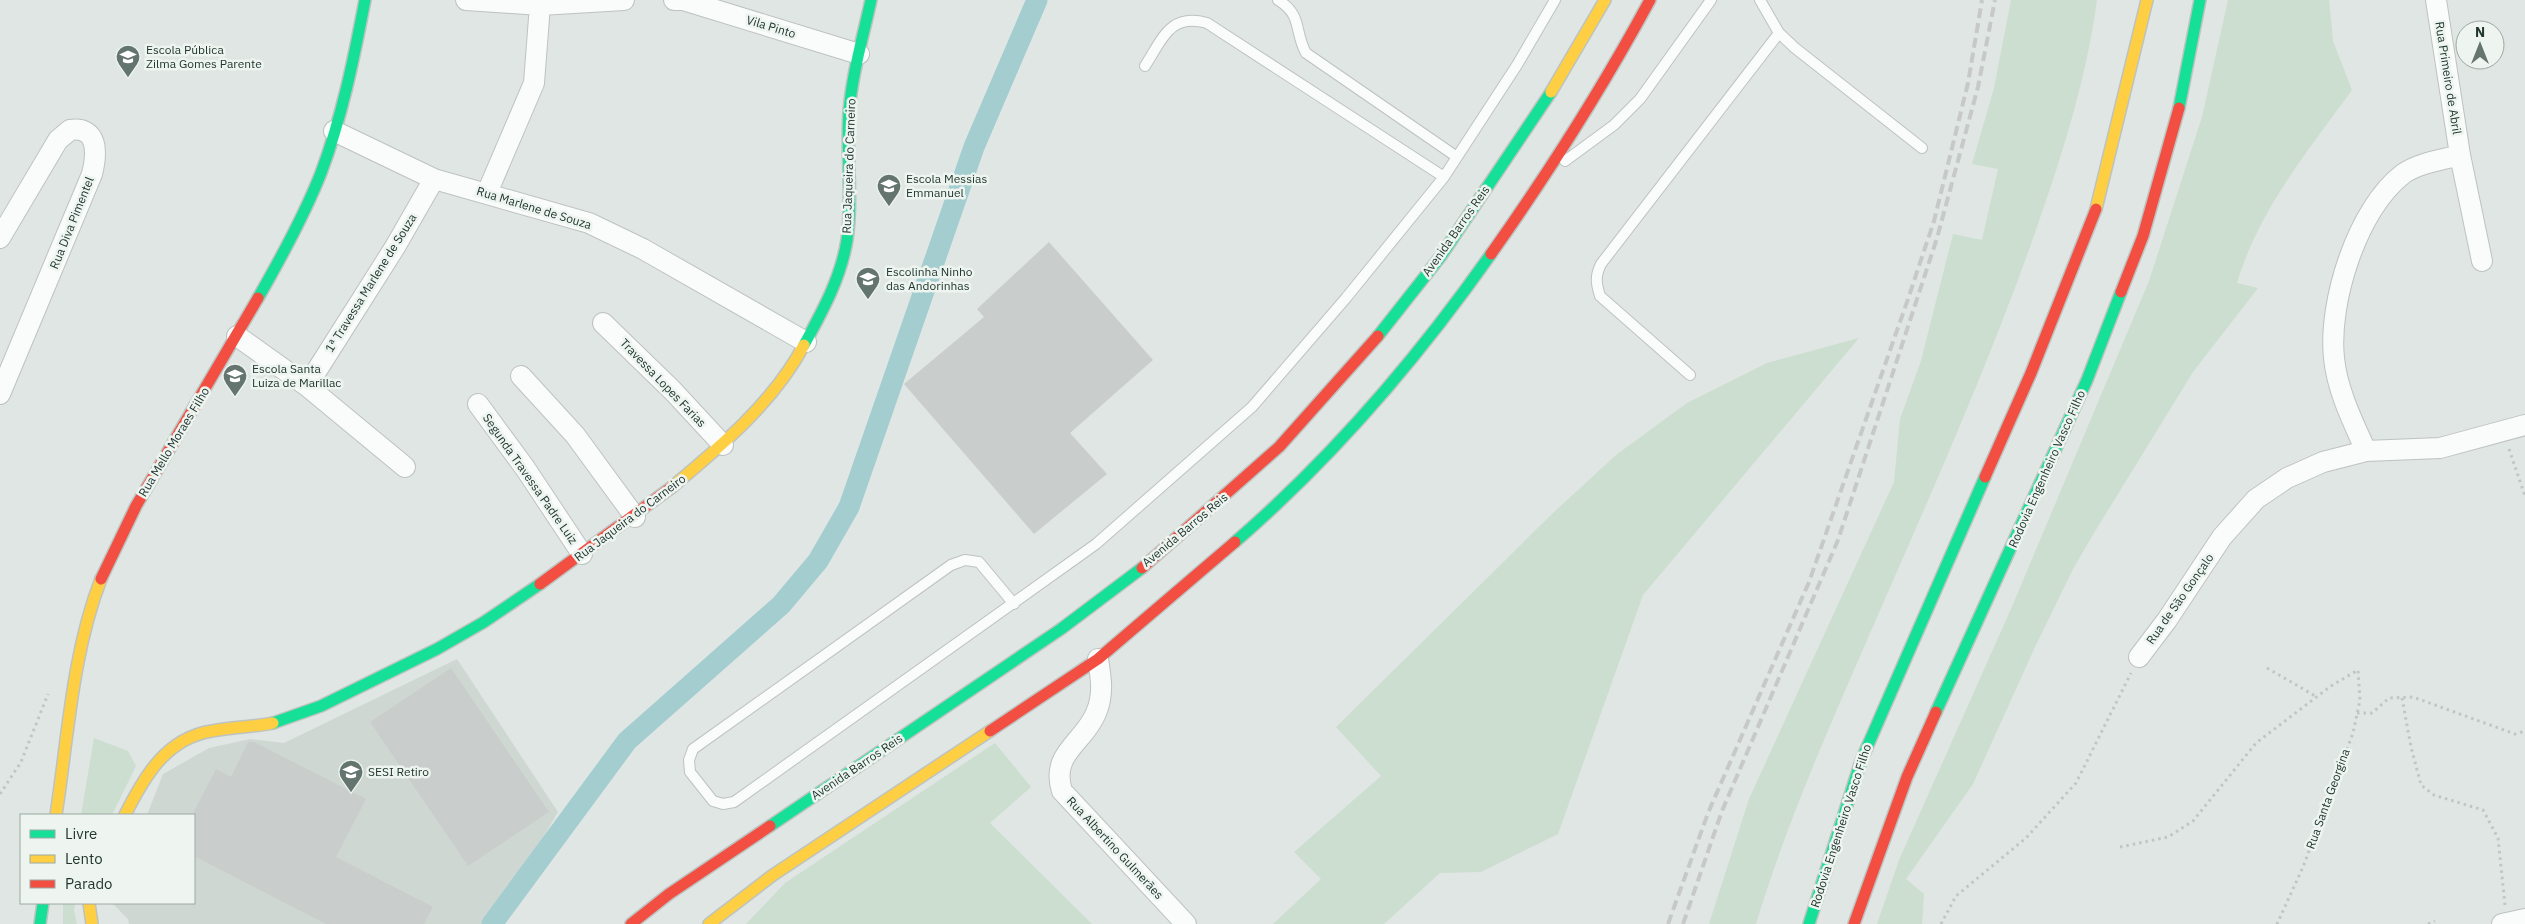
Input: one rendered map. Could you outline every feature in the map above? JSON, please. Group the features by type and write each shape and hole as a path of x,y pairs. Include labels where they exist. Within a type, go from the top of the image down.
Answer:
{"main road":[{"name":"Rua Mello Moraes Filho","path":"56,814 83,646 91,608 101,579 136,506 285,251 321,172 354,60 365,0"},
{"name":"Rua Jaqueira do Carneiro","path":"126,814 142,782 172,746 186,738 215,730 287,720 335,701 467,632 538,587 635,517 723,445 783,377 806,342 832,290 848,231 849,115 859,54 871,0"},
{"name":"Avenida Barros Reis","path":"631,924 669,894 1061,629 1150,561 1279,447 1382,332 1441,256 1542,107 1590,29 1605,0"},
{"path":"709,924 773,875 1098,659 1269,512 1354,425 1415,356 1548,173 1615,65 1650,0"},
{"name":"Rodovia Engenheiro Vasco Filho","path":"1809,924 1861,761 2031,373 2099,201 2147,0"},
{"name":"Rodovia Engenheiro Vasco Filho","path":"1854,924 1907,777 2087,380 2143,236 2182,97 2200,0"},
{"path":"728,924 773,875"},
{"path":"40,924 43,904"},
{"path":"89,904 92,924"}],"street":[{"path":"466,0 540,5 624,0"},
{"name":"Vila Pinto","path":"674,0 683,0 859,54"},
{"name":"Rua Primeiro de Abril","path":"2436,0 2460,155 2482,261"},
{"path":"487,193 534,83 540,5"},
{"name":"Rua Diva Pimentel","path":"0,238 58,140 70,130 83,130 89,133 95,147 96,158 92,174 0,394"},
{"name":"Rua Marlene de Souza","path":"334,131 434,179 589,223 643,249 806,342"},
{"path":"2366,451 2350,417 2334,358 2335,319 2348,264 2363,224 2381,197 2403,174 2415,168 2460,155"},
{"name":"1ª Travessa Marlene de Souza","path":"307,386 395,247 434,179"},
{"name":"Travessa Lopes Farias","path":"603,323 673,391 723,445"},
{"path":"237,336 307,386 405,467"},
{"path":"521,376 575,435 635,517"},
{"name":"Segunda Travessa Padre Luiz","path":"478,404 525,468 582,554"},
{"name":"Rua de São Gonçalo","path":"2139,657 2167,620 2222,537 2256,499 2286,478 2323,462 2366,451 2440,448 2525,425"},
{"name":"Rua Albertino Gulmerães","path":"1098,659 1102,683 1096,714 1061,763 1058,779 1062,790 1186,924"}],"lane":[{"path":"1278,0 1293,12 1297,21 1299,42 1306,53 1456,158"},
{"path":"1014,604 979,562 965,560 951,565 693,750 689,760 690,772 713,801 723,804 734,802 1014,604 1096,544 1252,407 1346,298 1444,177 1517,65 1555,0"},
{"path":"1548,173 1614,125 1640,99 1710,0"},
{"path":"1760,0 1779,33 1794,48 1922,148"},
{"path":"1145,66 1169,28 1180,21 1193,19 1207,23 1444,177"},
{"path":"1690,375 1600,296 1596,285 1596,273 1779,33"}],"path":[{"path":"2503,432 2525,496"},
{"name":"Rua de São Gonçalo","path":"1941,924 1956,896 2026,838 2076,783 2139,657"},
{"path":"2120,847 2168,837 2193,821 2256,744 2317,697 2267,668"},
{"name":"Rua Santa Georgina","path":"2276,924 2303,867 2353,733 2360,700 2358,670 2317,697"},
{"path":"2357,713 2372,713 2389,698 2413,697 2515,734 2525,731"},
{"path":"2402,698 2410,747 2421,786 2434,794 2483,810 2498,838 2511,922"},
{"path":"0,794 22,762 37,724"},
{"path":"2428,924 2435,921"}],"shaded area":[{"name":"SESI Retiro","path":"457,659 558,812 528,863 482,924 129,924 128,919 113,904 195,904 195,814 147,814 163,774 209,748 250,739 284,743"}],"green space":[{"path":"2011,0 2097,0 2092,33 2077,99 2048,195 1991,350 1810,772 1781,848 1756,924 1709,924 1749,799 1894,482 1900,419 1921,361 1953,234 1982,240 1998,169 1972,164 1994,88"},
{"path":"2228,0 2329,0 2333,41 2352,90 2302,158 2271,205 2258,230 2246,256 2237,283 2258,288 2193,372 2094,533 2073,569 2035,647 1973,784 1906,879 1924,894 1922,924 1877,924 1899,860 2011,609 2149,281 2202,117"},
{"path":"1859,338 1643,595 1558,834 1481,872 1440,873 1384,924 1273,924 1321,879 1294,852 1381,776 1336,727 1553,513 1616,455 1687,403 1767,363"},
{"path":"94,738 128,751 136,766 112,814 81,814"},
{"path":"995,743 1031,787 990,823 1092,924 746,924 785,883"},
{"path":"63,904 75,904 77,924 63,924"}],"building":[{"path":"1049,242 1153,360 1070,433 1107,474 1034,534 904,384 984,317 977,309"},
{"path":"451,668 549,812 468,866 370,722"},
{"path":"248,742 254,742 366,799 336,857 433,907 424,924 326,924 195,857 194,811 216,769 231,777"}],"waterway":[{"path":"492,924 627,741 781,605 818,561 849,507 974,147 1037,0"}],"railway":[{"path":"1668,924 1708,813 1809,582 1908,299 1934,221 1968,83 1982,0"},
{"path":"1683,924 1722,811 1838,540 1937,238 1978,87 1995,0"}],"traffic: fast":[{"path":"258,298 292,237 321,173 341,109 365,0"},
{"path":"804,345 836,281 847,240 849,224 848,144 850,98 871,0"},
{"path":"2179,108 2200,0"},
{"path":"1378,336 1441,256 1551,92"},
{"path":"1235,542 1306,476 1372,406 1463,293 1491,254"},
{"path":"1936,712 2087,380 2121,292"},
{"path":"1809,924 1861,761 1985,477"},
{"path":"770,826 1061,629 1142,568"},
{"path":"273,723 321,706 437,649 484,622 540,584"},
{"path":"40,924 43,904"}],"traffic: slow":[{"path":"1551,92 1605,0"},
{"path":"2096,209 2147,0"},
{"path":"672,487 727,440 762,404 792,366 804,345"},
{"path":"56,814 77,666 91,607 101,579"},
{"path":"126,814 140,787 158,761 182,742 196,735 212,731 273,723"},
{"path":"709,924 773,875 990,731"},
{"path":"89,904 92,924"}],"traffic: jam":[{"path":"1491,254 1574,130 1650,0"},
{"path":"2121,292 2143,236 2179,108"},
{"path":"1985,477 2031,373 2096,209"},
{"path":"101,579 136,506 258,298"},
{"path":"1142,568 1279,447 1378,336"},
{"path":"540,584 672,487"},
{"path":"990,731 1098,659 1235,542"},
{"path":"1854,924 1907,777 1936,712"},
{"path":"631,924 669,894 770,826"}],"place":[{"name":"Escola Pública Zilma Gomes Parente","path":"128,78"},
{"name":"Escola Messias Emmanuel","path":"889,207"},
{"name":"Escolinha Ninho das Andorinhas","path":"868,300"},
{"name":"Escola Santa Luiza de Marillac","path":"235,397"},
{"name":"SESI Retiro","path":"351,793"}]}
